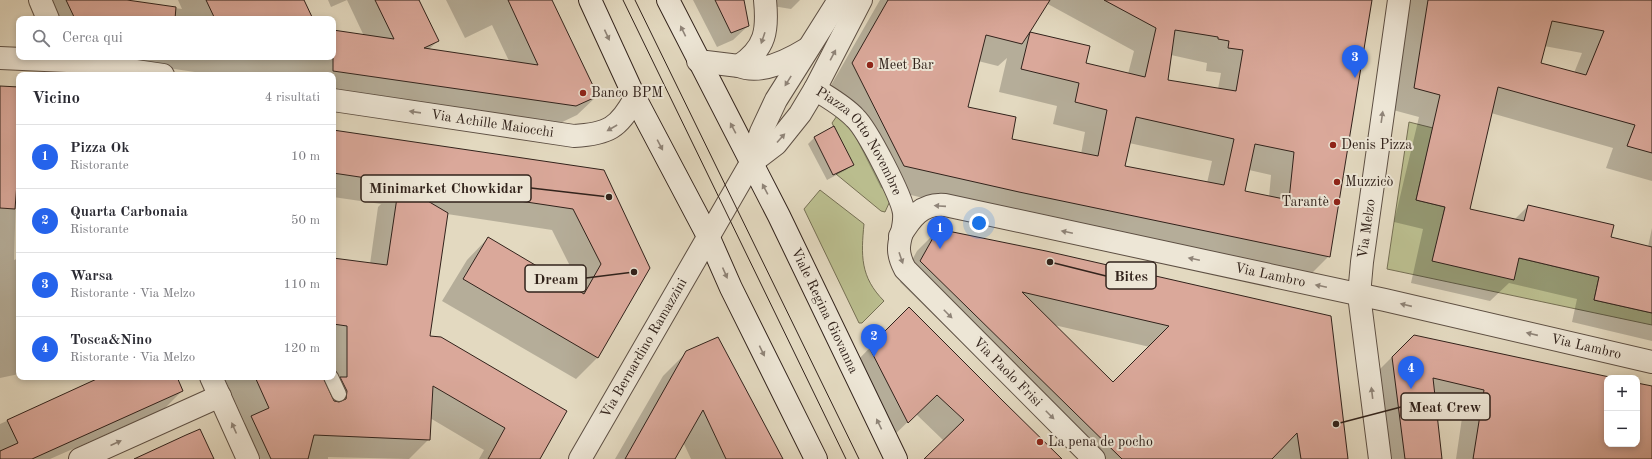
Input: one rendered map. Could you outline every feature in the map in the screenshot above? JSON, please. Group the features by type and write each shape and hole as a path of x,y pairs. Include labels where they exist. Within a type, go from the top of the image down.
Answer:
{"street":[{"path":"40,0 47,16"},
{"path":"590,0 635,98 709,238 731,288 816,459"},
{"path":"668,0 751,163"},
{"path":"739,66 755,54 762,44 767,24 765,0"},
{"name":"Piazza Otto Novembre","path":"709,238 751,163 767,117 808,48 839,0"},
{"path":"815,89 861,0"},
{"name":"Via Melzo","path":"1380,459 1360,295 1362,262 1399,0"},
{"path":"698,61 745,68 772,66 790,59 808,48"},
{"path":"0,58 16,59"},
{"path":"23,60 137,72"},
{"name":"Piazza Otto Novembre","path":"751,163 768,151 783,136 815,89 843,106 863,126 903,207 904,225 900,236 898,250 902,263 920,286"},
{"name":"Via Achille Maiocchi","path":"336,100 574,136 594,135 606,132 618,124 635,98"},
{"name":"Viale Regina Giovanna","path":"751,163 779,216 896,459"},
{"name":"Via Lambro","path":"900,236 910,220 919,211 930,205 938,205 1360,295 1652,362"},
{"name":"Via Bernardino Ramazzini","path":"580,459 709,238"},
{"name":"Via Paolo Frisi","path":"920,286 1094,459"},
{"path":"212,380 248,459"},
{"path":"80,459 220,396"}],"lane":[{"path":"332,380 339,394"}],"green space":[{"path":"839,113 851,124 890,201 885,212 881,211 836,174 853,165 832,123"},
{"path":"1409,122 1433,128 1416,200 1445,207 1433,261 1519,258 1599,277 1594,300 1652,313 1652,325 1387,269"},
{"path":"820,190 864,224 862,246 866,274 876,292 884,301 862,323 859,323 804,209"}],"building":[{"path":"66,0 127,0 176,7 175,16 74,16"},
{"path":"206,0 304,0 312,16 214,16"},
{"path":"375,0 419,0 439,41 424,48 538,65 508,0 552,0 598,96 576,106 333,71 333,60 336,60 336,30 394,39"},
{"path":"715,0 744,0 749,26 731,33"},
{"path":"888,0 1050,0 1030,32 1090,46 1086,63 1145,77 1156,28 1104,0 1372,0 1330,257 1019,192 904,166 852,63","holes":["1175,30 1218,37 1218,39 1229,41 1228,48 1243,50 1236,91 1168,80","1030,32 1021,69 1079,83 1075,102 1107,110 1098,156 1012,139 1016,117 968,107 986,35 1022,44","1136,117 1234,139 1224,185 1125,166","1255,144 1294,152 1289,200 1245,191"]},
{"path":"1428,0 1652,0 1652,153 1627,146 1635,125 1498,87 1470,209 1524,221 1528,205 1614,225 1611,237 1652,247 1652,313 1594,300 1599,277 1519,258 1514,280 1432,261 1445,207 1416,200 1440,95 1414,88","holes":["1552,21 1604,31 1586,75 1541,63"]},
{"path":"0,86 16,87 15,209 0,208"},
{"path":"834,126 854,165 833,175 814,137"},
{"path":"336,130 604,170 650,268 598,358 463,279 488,237 584,294 601,264 573,209 336,173"},
{"path":"399,184 448,213 430,336 441,337 567,411 540,459 488,459 505,428 433,386 430,440 314,435 308,459 271,459 251,416 269,408 256,380 324,380 334,401 339,402 346,399 347,391 340,377 347,377 347,326 336,324 336,258 387,265"},
{"path":"938,229 1046,251 1331,316 1348,459 1301,459 1297,433 1272,459 1122,459 920,261","holes":["1022,292 1169,326 1113,382"]},
{"path":"909,307 1062,459 924,459 964,420 937,395 908,423 869,347"},
{"path":"1414,335 1604,376 1604,447 1640,447 1640,384 1652,386 1652,459 1473,459 1484,390 1433,378 1442,459 1405,459 1392,357"},
{"path":"718,337 783,459 726,459 703,410 675,459 625,459 686,351"},
{"path":"94,380 178,380 183,391 32,459 0,459 0,451 18,443 7,420"},
{"path":"200,429 214,459 134,459 186,435"}],"tram line":[{"path":"623,0 846,459"},
{"path":"635,0 859,459"}],"place":[{"name":"Meet Bar","path":"870,65"},
{"name":"Warsa","path":"1355,78"},
{"name":"Banco BPM","path":"583,93"},
{"name":"Denis Pizza","path":"1333,145"},
{"name":"Muzzicò","path":"1337,182"},
{"name":"Minimarket Chowkidar","path":"609,197"},
{"name":"Tarantè","path":"1337,202"},
{"name":"Pizza Ok","path":"940,249"},
{"name":"Bites","path":"1050,262"},
{"name":"Dream","path":"634,272"},
{"name":"Quarta Carbonaia","path":"874,357"},
{"name":"Tosca&Nino","path":"1411,389"},
{"name":"Meat Crew","path":"1336,424"},
{"name":"La pena de pocho","path":"1040,442"}]}
